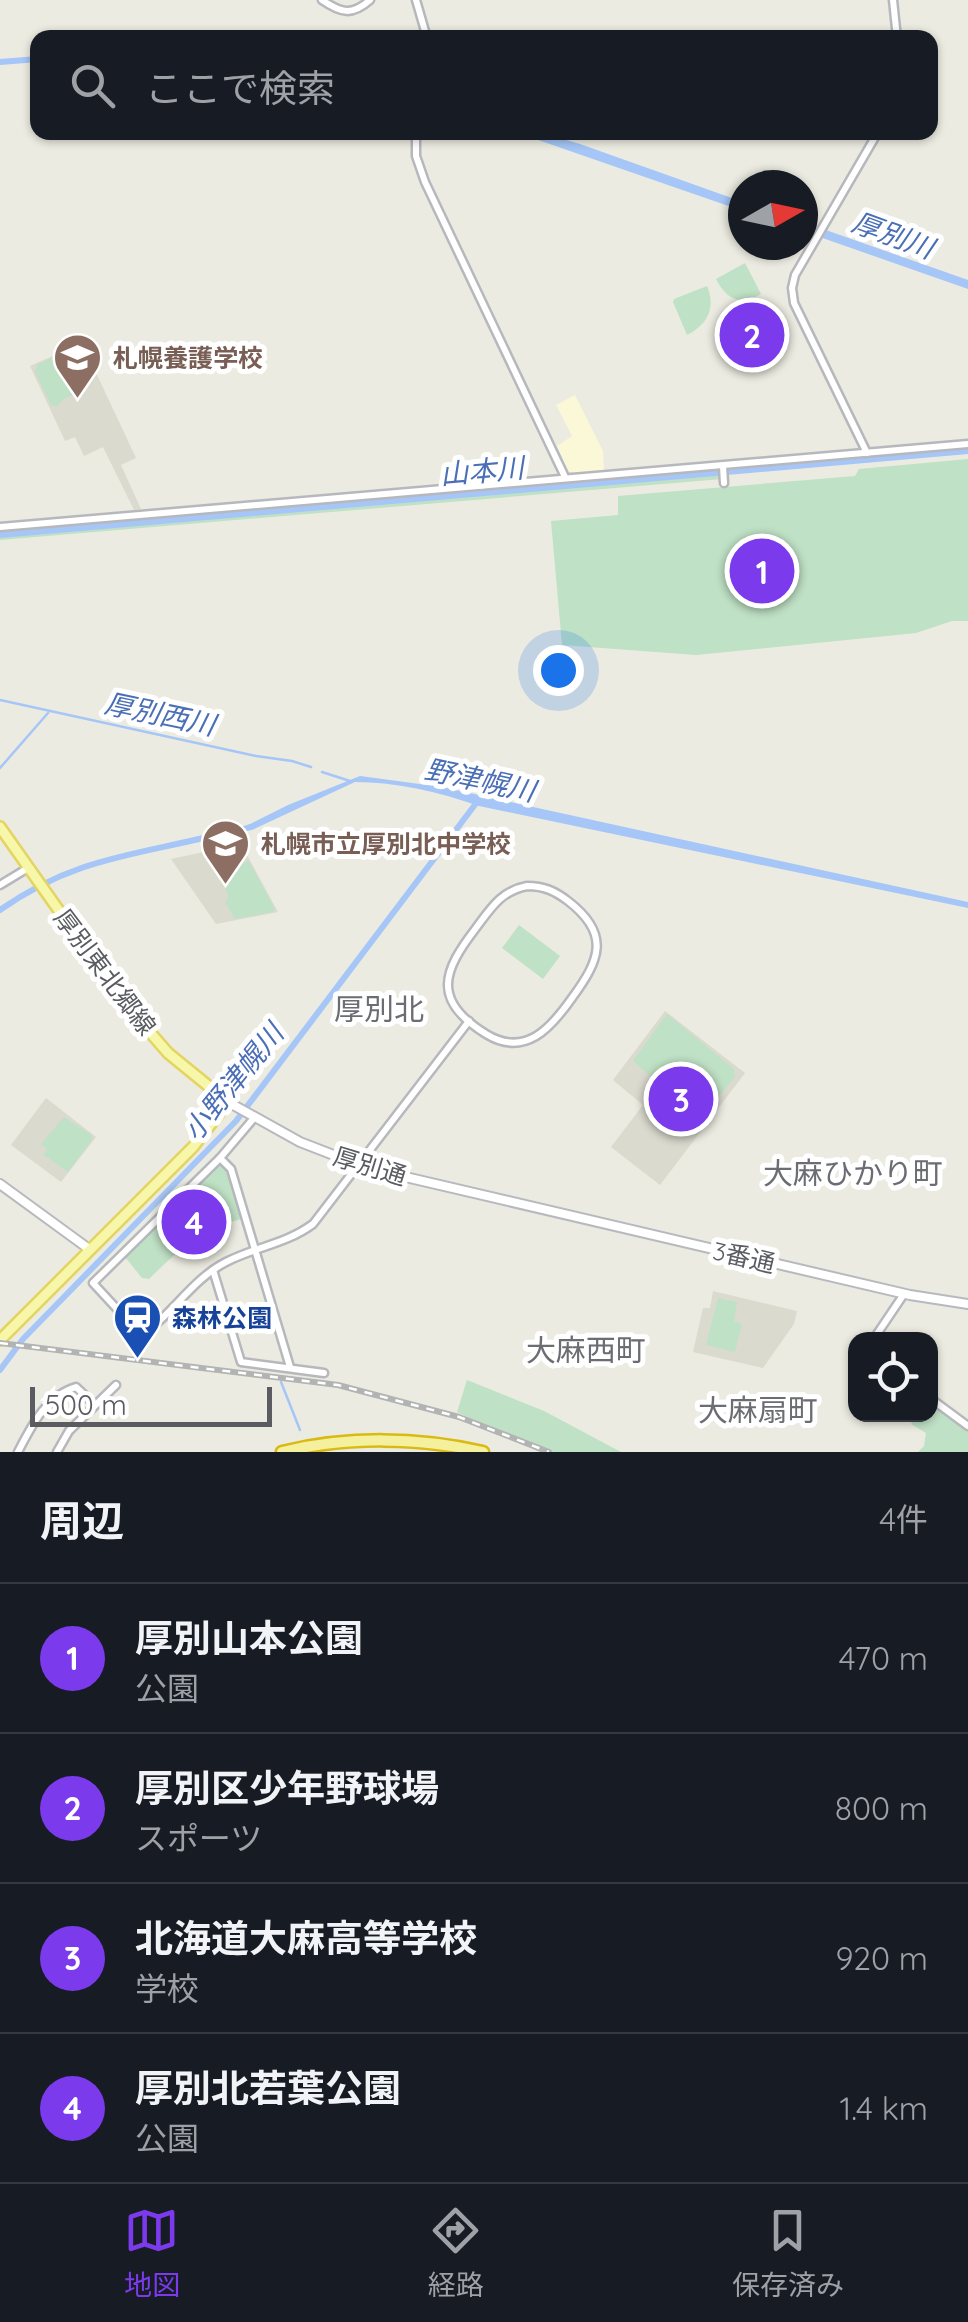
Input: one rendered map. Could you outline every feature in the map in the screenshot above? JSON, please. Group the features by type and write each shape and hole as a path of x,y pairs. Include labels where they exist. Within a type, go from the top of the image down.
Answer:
{"highway":[{"path":"282,1452 388,1440 483,1452"}],"main road":[{"name":"厚別東北郷線","path":"0,826 148,1032 232,1104"},
{"name":"厚別通","path":"232,1104 300,1142 359,1166 520,1205"},
{"path":"0,1337 232,1104"},
{"path":"0,1184 87,1248"},
{"name":"3番通","path":"520,1205 904,1294 968,1304"}],"street":[{"path":"322,0 348,12 370,0"},
{"path":"416,0 425,30"},
{"path":"893,0 897,30"},
{"path":"416,140 416,156 425,182 565,477"},
{"path":"867,452 792,295 793,280 873,140"},
{"path":"0,527 565,477 723,475 867,452 968,444"},
{"path":"0,882 29,868"},
{"path":"540,886 555,891 582,912 596,935 595,962 550,1028 533,1039 508,1042 488,1036 469,1021 449,993 449,967 497,900 512,889 540,886"},
{"path":"251,1116 220,1158 93,1284 130,1323 154,1326 213,1270 292,1238 313,1224 469,1021"},
{"path":"220,1158 231,1169 290,1366"},
{"path":"213,1270 241,1362 324,1373"},
{"path":"878,1332 904,1294"},
{"path":"57,1452 68,1430 116,1385"},
{"path":"18,1452 35,1417 62,1392 76,1387 95,1405"},
{"path":"938,1404 968,1426"}],"shaded area":[{"name":"札幌養護学校","path":"82,343 136,458 121,465 141,509 134,510 103,447 84,456 75,437 65,441 30,366"},
{"path":"575,395 603,451 604,472 569,472 557,446 572,436 556,405"},
{"name":"札幌市立厚別北中学校","path":"241,844 278,912 216,924 171,859"},
{"path":"665,1011 745,1073 660,1185 611,1147 643,1105 613,1080"},
{"path":"46,1098 96,1137 61,1182 11,1145"},
{"path":"713,1291 797,1311 794,1324 763,1368 693,1352 703,1308 710,1308"}],"green space":[{"path":"745,263 761,294 747,300 735,299 724,292 716,279"},
{"path":"707,286 711,301 708,315 687,335 674,299"},
{"path":"760,313 769,317 773,350 751,358 735,346 733,327"},
{"path":"70,350 88,388 56,407 51,405 35,372 38,364"},
{"path":"968,459 968,621 952,621 916,633 696,655 562,645 551,521 618,515 618,496 855,476 859,469"},
{"path":"721,466 722,479 0,540 0,530"},
{"path":"236,848 244,863 249,861 275,909 273,912 235,919 225,902 229,896 219,878 229,872 220,857"},
{"path":"519,925 560,956 543,979 502,948"},
{"path":"667,1014 734,1069 735,1077 705,1112 693,1103 688,1108 633,1061"},
{"path":"64,1117 92,1135 68,1172 44,1155 47,1148 41,1144"},
{"path":"220,1162 229,1170 244,1218 203,1234 149,1279 142,1278 125,1257"},
{"path":"718,1298 737,1302 734,1321 742,1324 735,1352 706,1345"},
{"path":"467,1380 544,1411 621,1452 539,1452 457,1412"},
{"path":"938,1408 968,1431 968,1452 918,1452 924,1446 926,1433 911,1424 938,1422"}],"water":[{"path":"538,140 580,144 728,197 728,206"},
{"path":"818,227 968,280 968,289 818,236"},
{"path":"360,776 442,787 968,902 968,908 386,784 355,782 252,830 206,838 250,824"}],"waterway":[{"name":"厚別川","path":"0,62 30,60"},
{"name":"山本川","path":"0,535 968,451"},
{"name":"厚別西川","path":"0,700 311,767"},
{"path":"0,768 48,713"},
{"name":"厚別西川","path":"322,772 350,781"},
{"name":"小野津幌川","path":"0,1370 23,1339 236,1121 477,802"},
{"name":"野津幌川","path":"0,910 77,869 212,836"},
{"path":"281,1382 300,1430"}],"railway":[{"path":"0,1343 338,1385 459,1417 549,1452"}],"place":[{"name":"厚別区少年野球場","path":"752,335"},
{"name":"札幌養護学校","path":"78,400"},
{"name":"厚別山本公園","path":"762,571"},
{"name":"札幌市立厚別北中学校","path":"226,886"},
{"name":"北海道大麻高等学校","path":"681,1099"},
{"name":"厚別北若葉公園","path":"194,1222"},
{"name":"森林公園","path":"137,1360"}],"district":[{"name":"厚別北","path":"379,1010"},
{"name":"大麻ひかり町","path":"853,1174"},
{"name":"大麻西町","path":"586,1351"},
{"name":"大麻扇町","path":"758,1411"}]}
